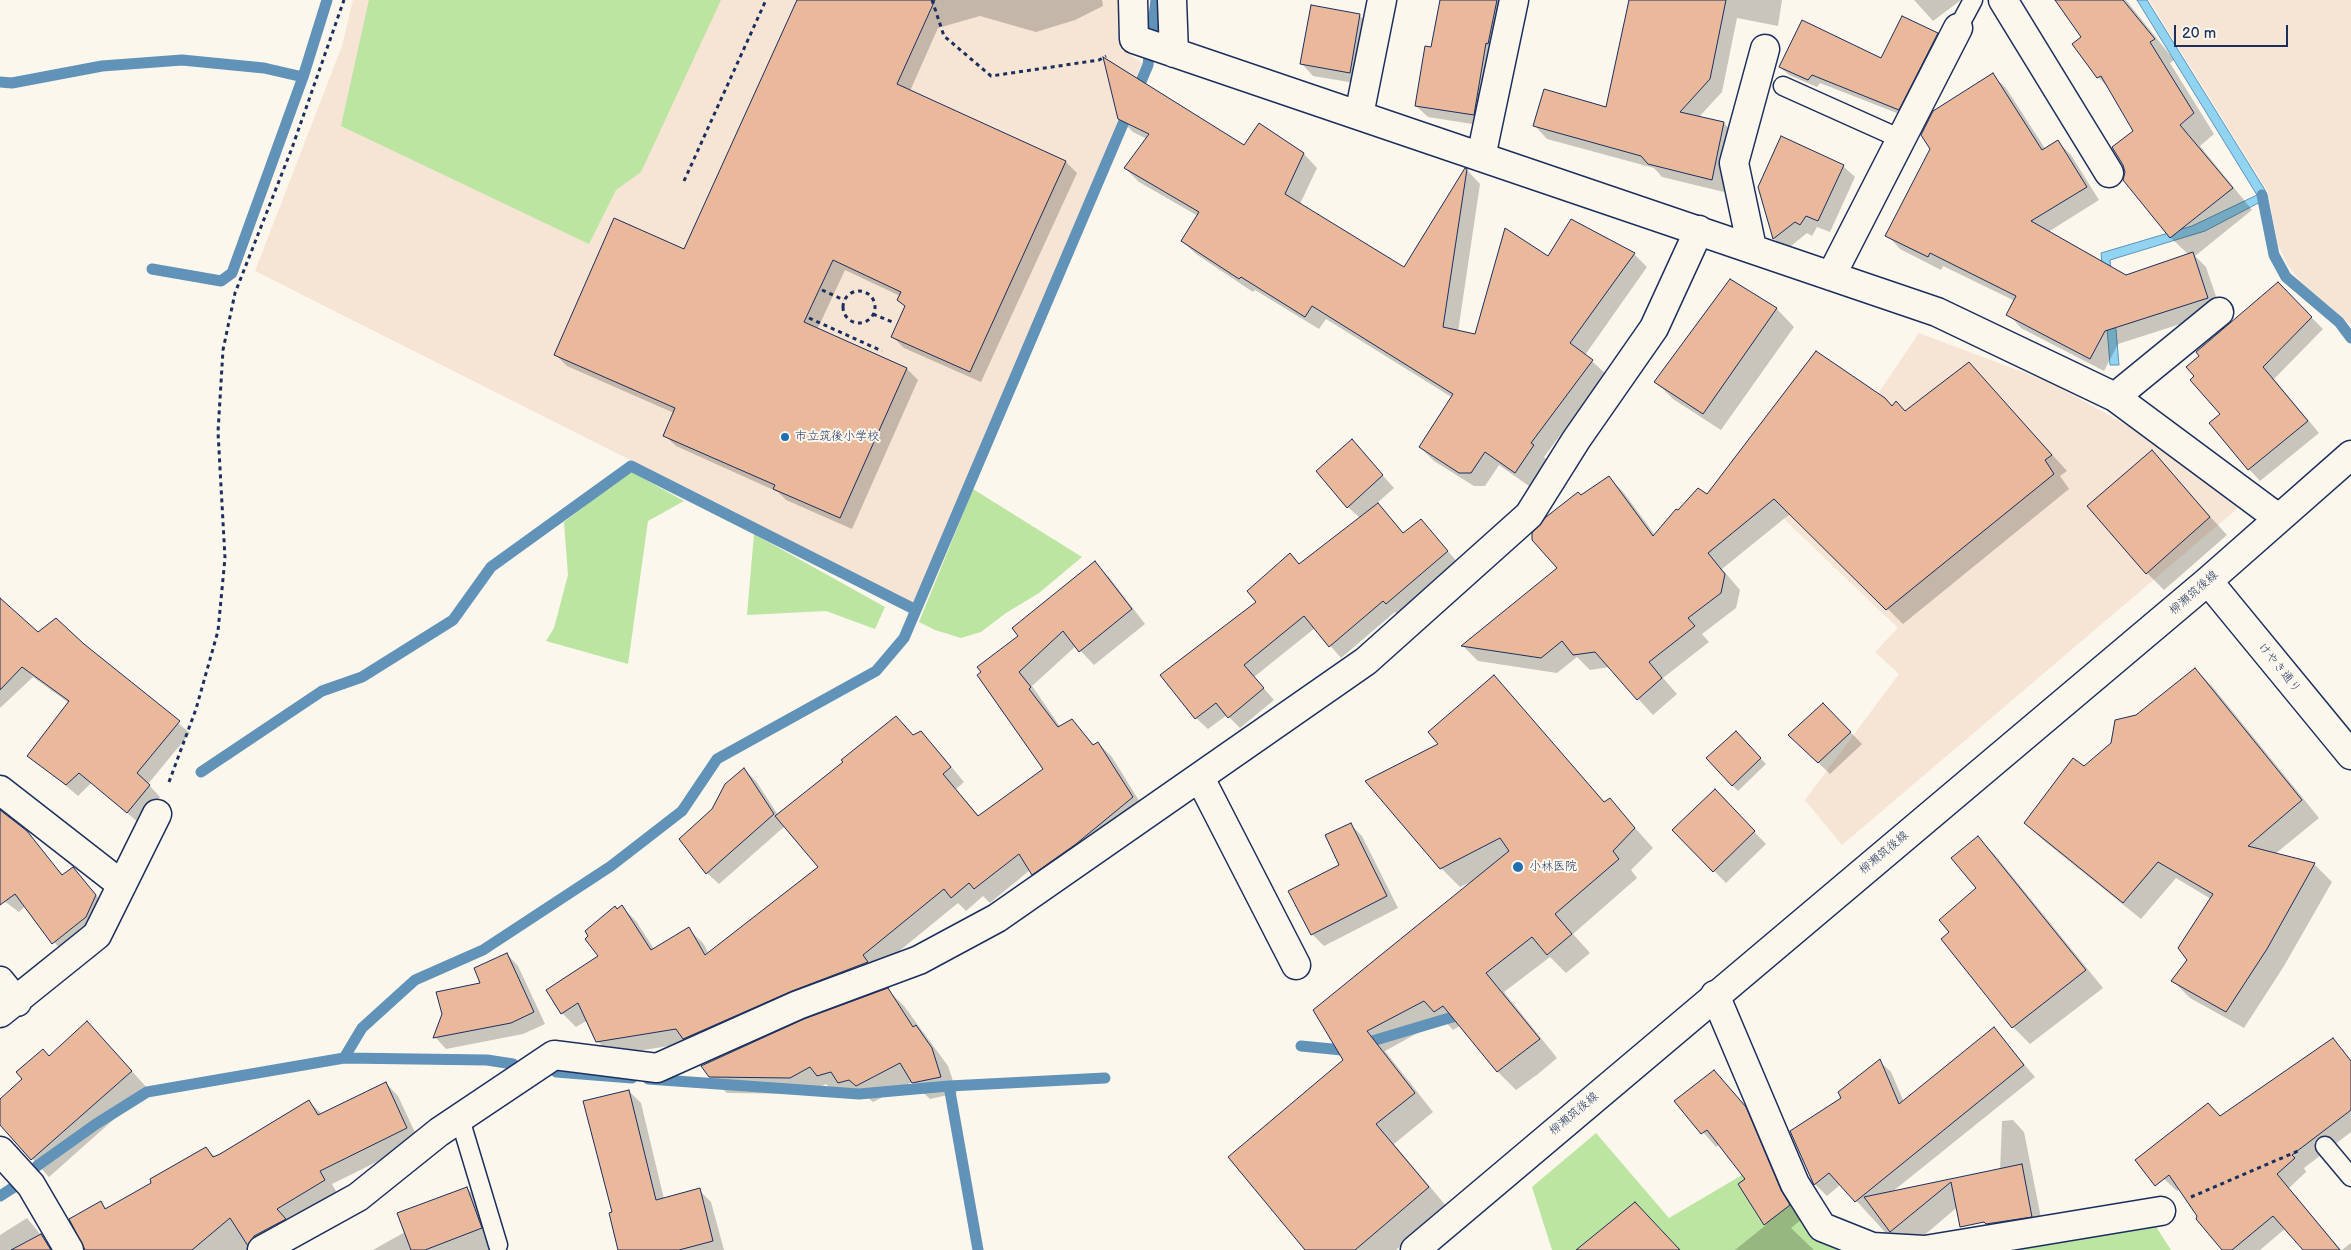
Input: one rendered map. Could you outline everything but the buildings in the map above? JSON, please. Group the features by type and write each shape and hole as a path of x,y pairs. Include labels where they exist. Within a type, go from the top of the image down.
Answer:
{"street":[{"path":"1133,0 1134,39 1937,312 2115,397 2278,518"},
{"path":"1172,0 1174,53"},
{"path":"1359,116 1382,0"},
{"path":"1481,157 1514,0"},
{"path":"2003,0 2109,174"},
{"path":"1831,276 1958,28"},
{"path":"1752,248 1734,163 1765,48"},
{"path":"262,1250 358,1197 439,1132 554,1054 658,1068 798,1005 919,960 998,918 1366,661 1529,515 1576,440 1654,328 1699,230"},
{"path":"2115,397 2219,312"},
{"name":"柳瀬筑後線","path":"1415,1250 2208,581 2351,455"},
{"name":"けやき通り","path":"2208,581 2351,755"},
{"path":"1200,778 1296,964"},
{"path":"0,790 122,885"},
{"path":"0,981 8,1008 97,935 157,814"},
{"path":"1716,995 1795,1184 1822,1227 1872,1247 1925,1250 2161,1211"},
{"path":"0,1151 31,1185 69,1250"}],"lane":[{"path":"1958,28 1973,0"},
{"path":"1784,86 1901,139"},
{"path":"460,1119 498,1245"},
{"path":"2325,1146 2351,1177"}],"path":[{"path":"157,814 196,709 218,631 225,558 218,432 222,350 235,293 292,148 344,0"},
{"path":"684,181 766,0"},
{"path":"932,0 944,36 990,76 1099,60 1134,39"},
{"path":"822,290 844,300"},
{"path":"863,291 875,303 873,314 862,323 852,322 844,315 842,305 844,300 852,292 863,291"},
{"path":"873,314 895,323"},
{"path":"808,318 882,351"},
{"path":"2161,1211 2293,1152 2325,1146"}],"shaded area":[{"name":"市立筑後小学校","path":"353,0 1122,0 1123,50 1142,63 916,604 255,271 342,46"},
{"path":"2149,0 2351,0 2351,325 2300,281 2288,266 2278,245 2268,192"},
{"path":"1919,333 2049,382 2159,443 2238,508 1842,845 1805,800 1899,674 1875,652 1898,628 1784,519 1829,466"}],"green space":[{"path":"369,0 721,0 641,172 616,190 589,244 341,126"},
{"path":"630,471 684,501 648,521 628,664 546,641 554,628 568,575 564,522"},
{"path":"973,489 1082,557 1039,593 1006,613 981,632 961,638 935,630 919,622"},
{"path":"754,534 885,607 875,629 826,611 747,615"},
{"path":"1596,1133 1669,1218 1771,1158 1849,1250 1552,1250 1532,1187"},
{"path":"2153,1222 2171,1250 1989,1250"}],"water":[{"path":"2137,0 2147,0 2265,190 2268,198 2205,231 2110,260 2119,365 2110,365 2101,253 2192,226 2257,195"}],"waterway":[{"path":"152,269 221,281 232,273 303,77 327,0"},
{"path":"344,1058 362,1028 415,980 483,950 611,866 682,811 717,759 876,671 904,638 1148,65 1156,0"},
{"path":"0,82 12,83 102,66 182,60 264,68 303,77"},
{"path":"2262,195 2274,255 2286,277 2339,322 2351,338"},
{"path":"201,772 322,691 362,677 453,620 491,567 631,466 916,610"},
{"path":"1301,1046 1342,1050 1466,1013"},
{"path":"37,1166 96,1124 147,1092 344,1058 487,1060 513,1064"},
{"path":"556,1072 632,1078"},
{"path":"648,1079 859,1094 949,1086 1105,1078"},
{"path":"949,1086 978,1250"},
{"path":"0,1196 14,1187"}],"place":[{"name":"市立筑後小学校","path":"785,437"},
{"name":"小林医院","path":"1518,867"}]}
